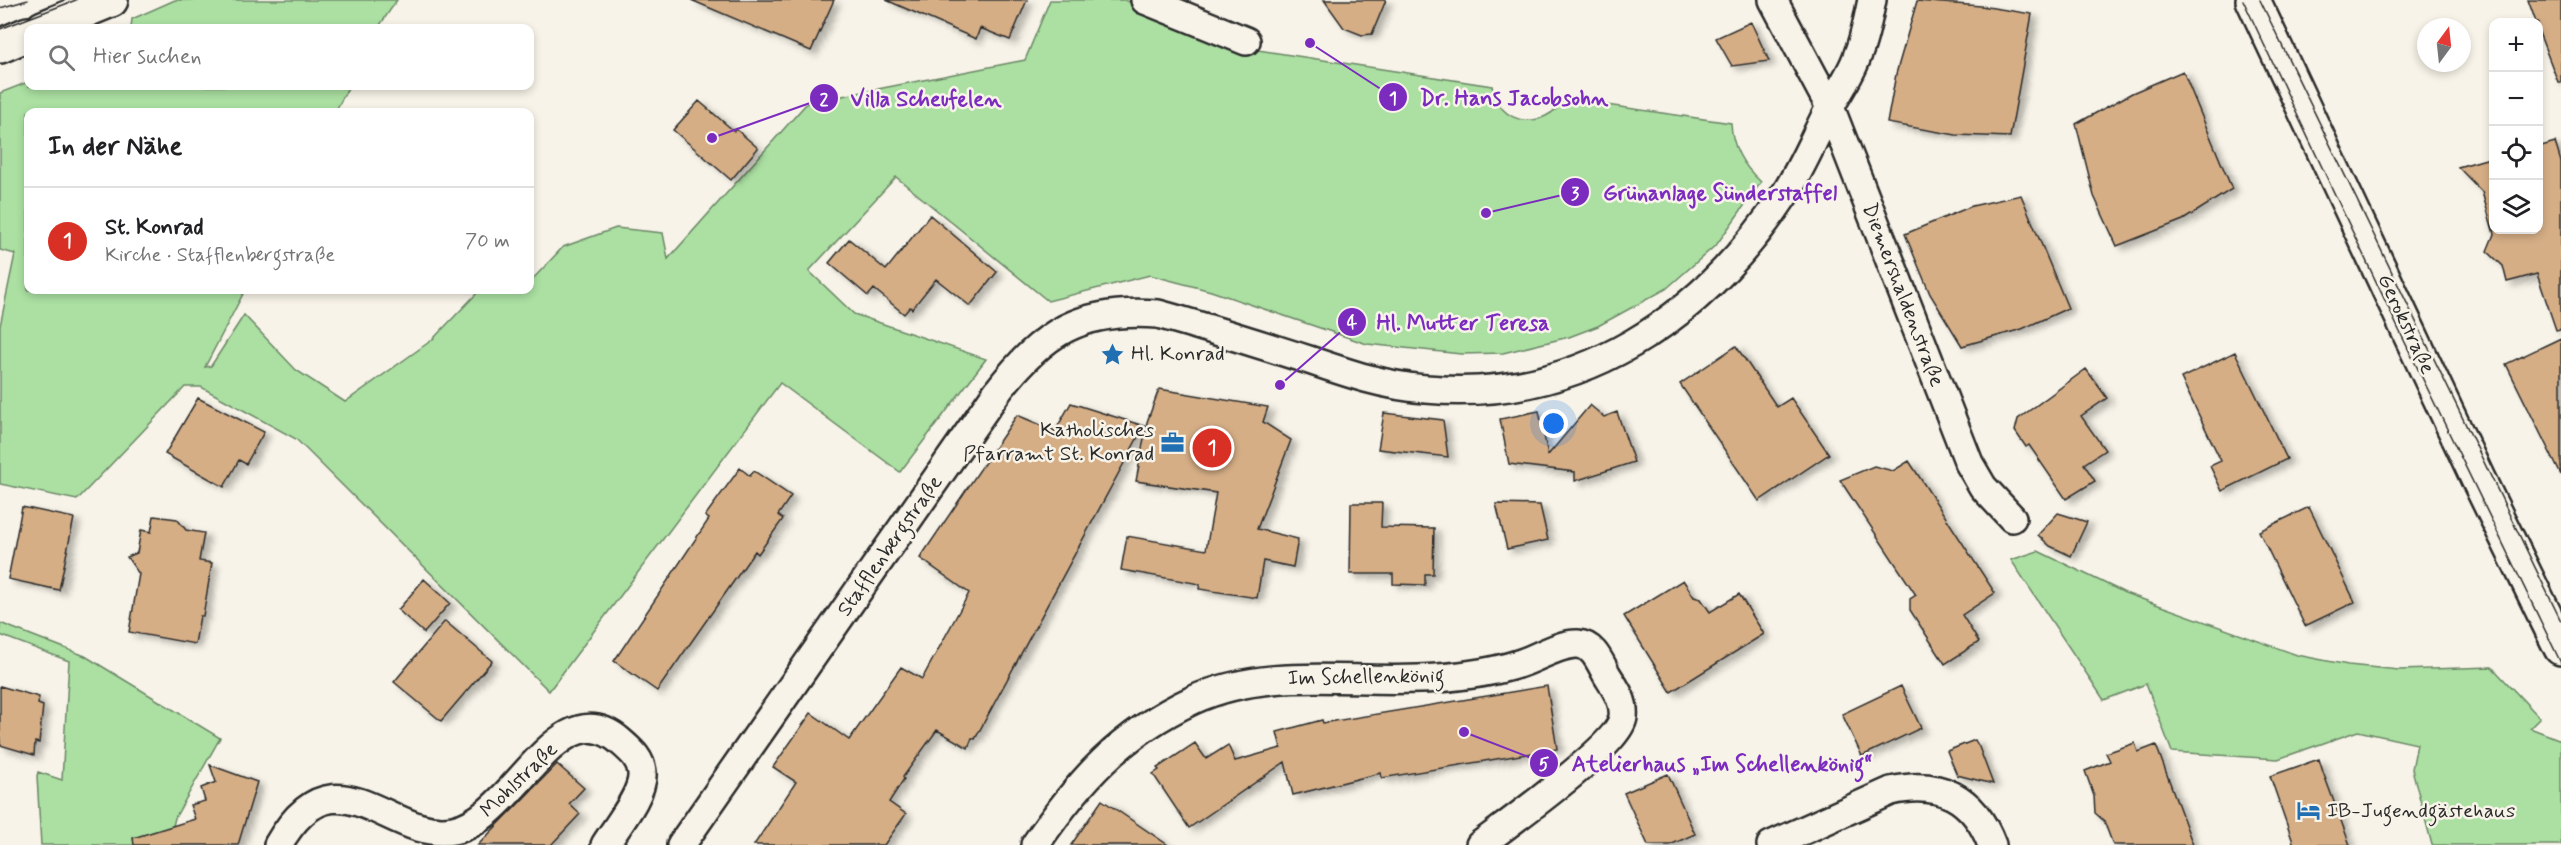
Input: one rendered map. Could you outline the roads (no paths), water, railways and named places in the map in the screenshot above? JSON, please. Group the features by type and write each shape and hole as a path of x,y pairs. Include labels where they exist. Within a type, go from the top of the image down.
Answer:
{"street":[{"path":"53,24 111,0"},
{"path":"1145,0 1246,41"},
{"name":"Diemershaldenstraße","path":"1773,0 1830,107 1969,463 1983,487 2012,518"},
{"name":"Stafflenbergstraße","path":"681,845 998,392 1035,348 1058,332 1088,318 1126,311 1158,314 1395,386 1427,390 1468,391 1510,387 1565,374 1632,345 1660,328 1711,286 1761,228 1786,192 1858,54 1872,0"},
{"name":"Gerokstraße","path":"2253,0 2473,468 2561,648"},
{"path":"0,46 24,36"},
{"name":"Im Schellenkönig","path":"1035,845 1071,794 1106,756 1148,724 1203,696 1245,684 1297,677 1401,681 1441,678 1518,664 1574,644 1587,647 1596,656 1623,704 1623,717 1619,729 1591,758 1480,845"},
{"name":"Mohlstraße","path":"278,845 286,831 301,815 317,805 332,800 344,799 367,804 431,830 453,830 464,827 490,810 566,734 590,726 606,731 631,750 642,770 639,790 605,845"},
{"path":"1771,845 1891,791 1908,787 1927,787 1960,799 1974,811 1985,826 1992,845"}],"tram line":[{"path":"0,8 28,0"},
{"path":"0,29 76,0"},
{"path":"2243,0 2398,328 2561,663"},
{"path":"2260,0 2561,621"}],"place":[{"name":"Dr. Hans Jacobsohn","path":"1310,43"},
{"name":"Villa Scheufelen","path":"712,138"},
{"name":"Grünanlage Sünderstaffel","path":"1486,213"},
{"name":"Hl. Konrad","path":"1113,354"},
{"name":"Hl. Mutter Teresa","path":"1280,385"},
{"name":"Katholisches Pfarramt St. Konrad","path":"1172,442"},
{"name":"St. Konrad","path":"1212,448"},
{"name":"Atelierhaus „Im Schellenkönig“","path":"1464,732"},
{"name":"IB-Jugendgästehaus","path":"2309,811"}]}
